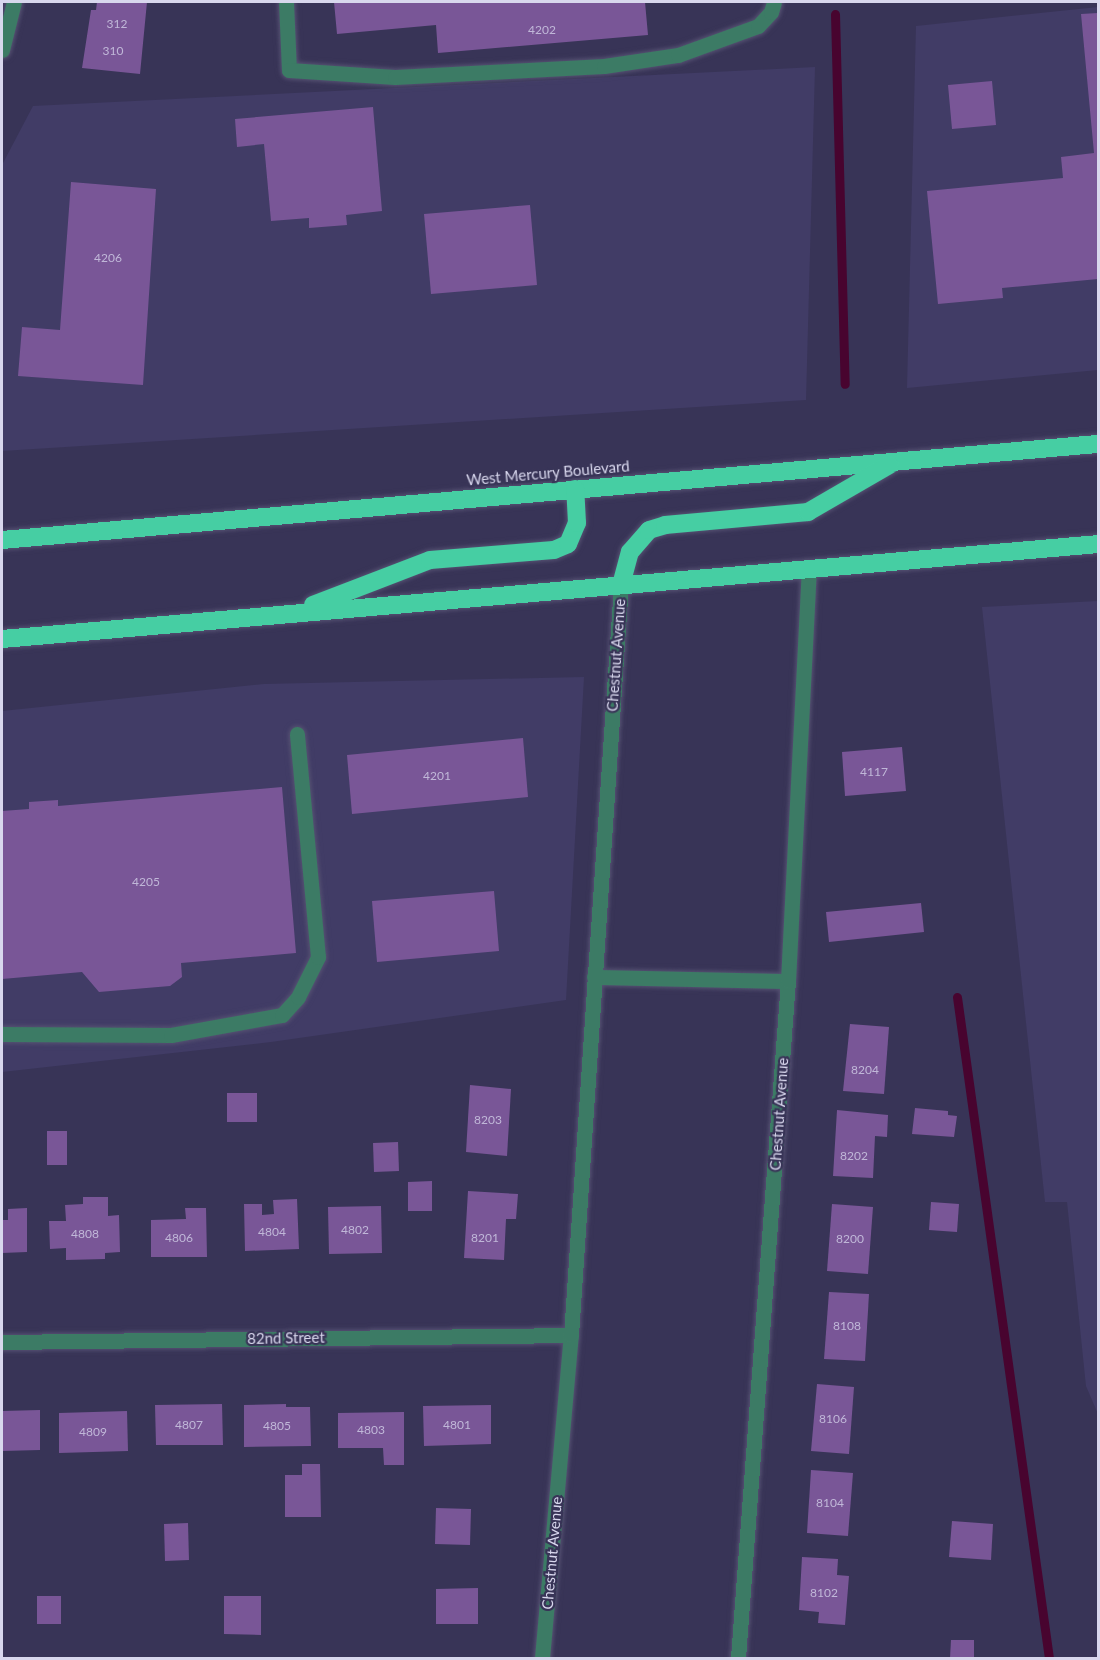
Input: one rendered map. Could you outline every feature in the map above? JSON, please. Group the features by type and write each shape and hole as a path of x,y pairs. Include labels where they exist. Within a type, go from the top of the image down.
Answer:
{"highway":[{"name":"West Mercury Boulevard","path":"2,540 1098,444"},
{"path":"621,585 623,567 630,552 650,530 664,525 808,512 896,461"},
{"path":"292,614 430,560 554,550 568,544 577,523 575,489"},
{"path":"2,639 1098,544"}],"street":[{"path":"2,50 14,2"},
{"path":"286,2 289,70 394,77 604,66 678,55 758,26 771,12 774,2"},
{"name":"Chestnut Avenue","path":"738,1659 788,981 810,569"},
{"name":"Chestnut Avenue","path":"542,1659 571,1335 621,585"},
{"path":"2,1034 171,1035 282,1015 298,997 318,957 297,734"},
{"path":"594,977 788,981"},
{"name":"82nd Street","path":"2,1341 571,1335"}],"shaded area":[{"path":"1098,7 1098,370 907,388 916,26"},
{"path":"815,67 806,400 2,451 2,165 33,106"},
{"path":"1098,601 1098,1414 1086,1386 1067,1202 1045,1202 982,607"},
{"path":"584,677 566,1000 271,1042 2,1072 2,711 264,684"}],"building":[{"path":"97,2 147,2 140,74 82,68 91,10 96,10"},
{"path":"334,2 645,2 648,35 438,53 436,25 337,34"},
{"path":"1098,13 1098,279 1002,288 1003,298 938,304 927,191 1063,178 1061,157 1094,153 1081,14"},
{"path":"992,81 996,125 952,129 948,85"},
{"path":"373,107 382,211 346,215 347,225 309,228 309,218 271,221 264,144 237,147 235,119"},
{"path":"71,182 156,189 143,385 18,376 22,327 60,330"},
{"path":"530,205 537,285 431,294 424,214"},
{"path":"523,738 528,797 352,814 347,755"},
{"path":"902,747 906,791 845,796 842,752"},
{"path":"282,787 296,953 181,963 182,977 170,986 99,992 82,972 2,979 2,811 29,809 29,802 58,800 58,806"},
{"path":"494,891 499,951 377,962 372,901"},
{"path":"921,903 924,932 829,942 826,912"},
{"path":"850,1024 889,1027 884,1094 843,1091"},
{"path":"470,1085 511,1089 507,1156 466,1152"},
{"path":"227,1093 257,1093 257,1122 227,1122"},
{"path":"915,1108 948,1111 948,1115 957,1116 954,1137 912,1134"},
{"path":"837,1110 888,1115 887,1137 875,1136 873,1178 833,1176"},
{"path":"47,1131 67,1131 67,1165 47,1165"},
{"path":"398,1142 399,1171 374,1172 373,1143"},
{"path":"432,1181 432,1211 408,1211 408,1182"},
{"path":"468,1191 518,1194 516,1219 506,1219 504,1260 464,1258"},
{"path":"83,1197 108,1197 108,1216 119,1215 120,1252 105,1253 105,1259 66,1260 66,1248 50,1249 49,1221 66,1221 65,1205 83,1204"},
{"path":"297,1199 299,1249 245,1251 244,1204 262,1204 262,1215 274,1214 273,1200"},
{"path":"931,1202 959,1204 957,1232 929,1230"},
{"path":"832,1204 873,1207 868,1274 827,1271"},
{"path":"381,1206 382,1253 329,1254 328,1207"},
{"path":"27,1208 27,1252 2,1253 2,1220 8,1220 8,1209"},
{"path":"185,1208 206,1208 207,1257 151,1257 151,1220 186,1219"},
{"path":"829,1292 869,1294 865,1361 824,1359"},
{"path":"817,1384 854,1387 849,1454 811,1451"},
{"path":"222,1404 223,1445 156,1445 155,1405"},
{"path":"286,1404 286,1407 310,1407 311,1446 244,1447 244,1405"},
{"path":"491,1405 491,1444 424,1446 423,1406"},
{"path":"40,1410 40,1450 2,1451 2,1411"},
{"path":"127,1411 128,1451 59,1453 59,1413"},
{"path":"404,1412 404,1465 384,1465 383,1448 338,1448 338,1413"},
{"path":"302,1464 320,1464 321,1517 285,1517 285,1475 302,1475"},
{"path":"811,1470 853,1473 848,1536 807,1533"},
{"path":"436,1508 471,1509 470,1545 435,1544"},
{"path":"952,1521 993,1524 991,1560 949,1557"},
{"path":"188,1523 189,1560 165,1561 164,1524"},
{"path":"802,1557 838,1559 837,1575 849,1576 845,1625 818,1623 819,1612 799,1610"},
{"path":"478,1588 478,1624 436,1624 436,1589"},
{"path":"37,1596 61,1596 61,1624 37,1624"},
{"path":"224,1596 261,1596 261,1635 224,1634"},
{"path":"951,1640 974,1640 974,1658 950,1658"}],"waterway":[{"path":"835,14 845,384"},
{"path":"957,997 1049,1658"}]}
